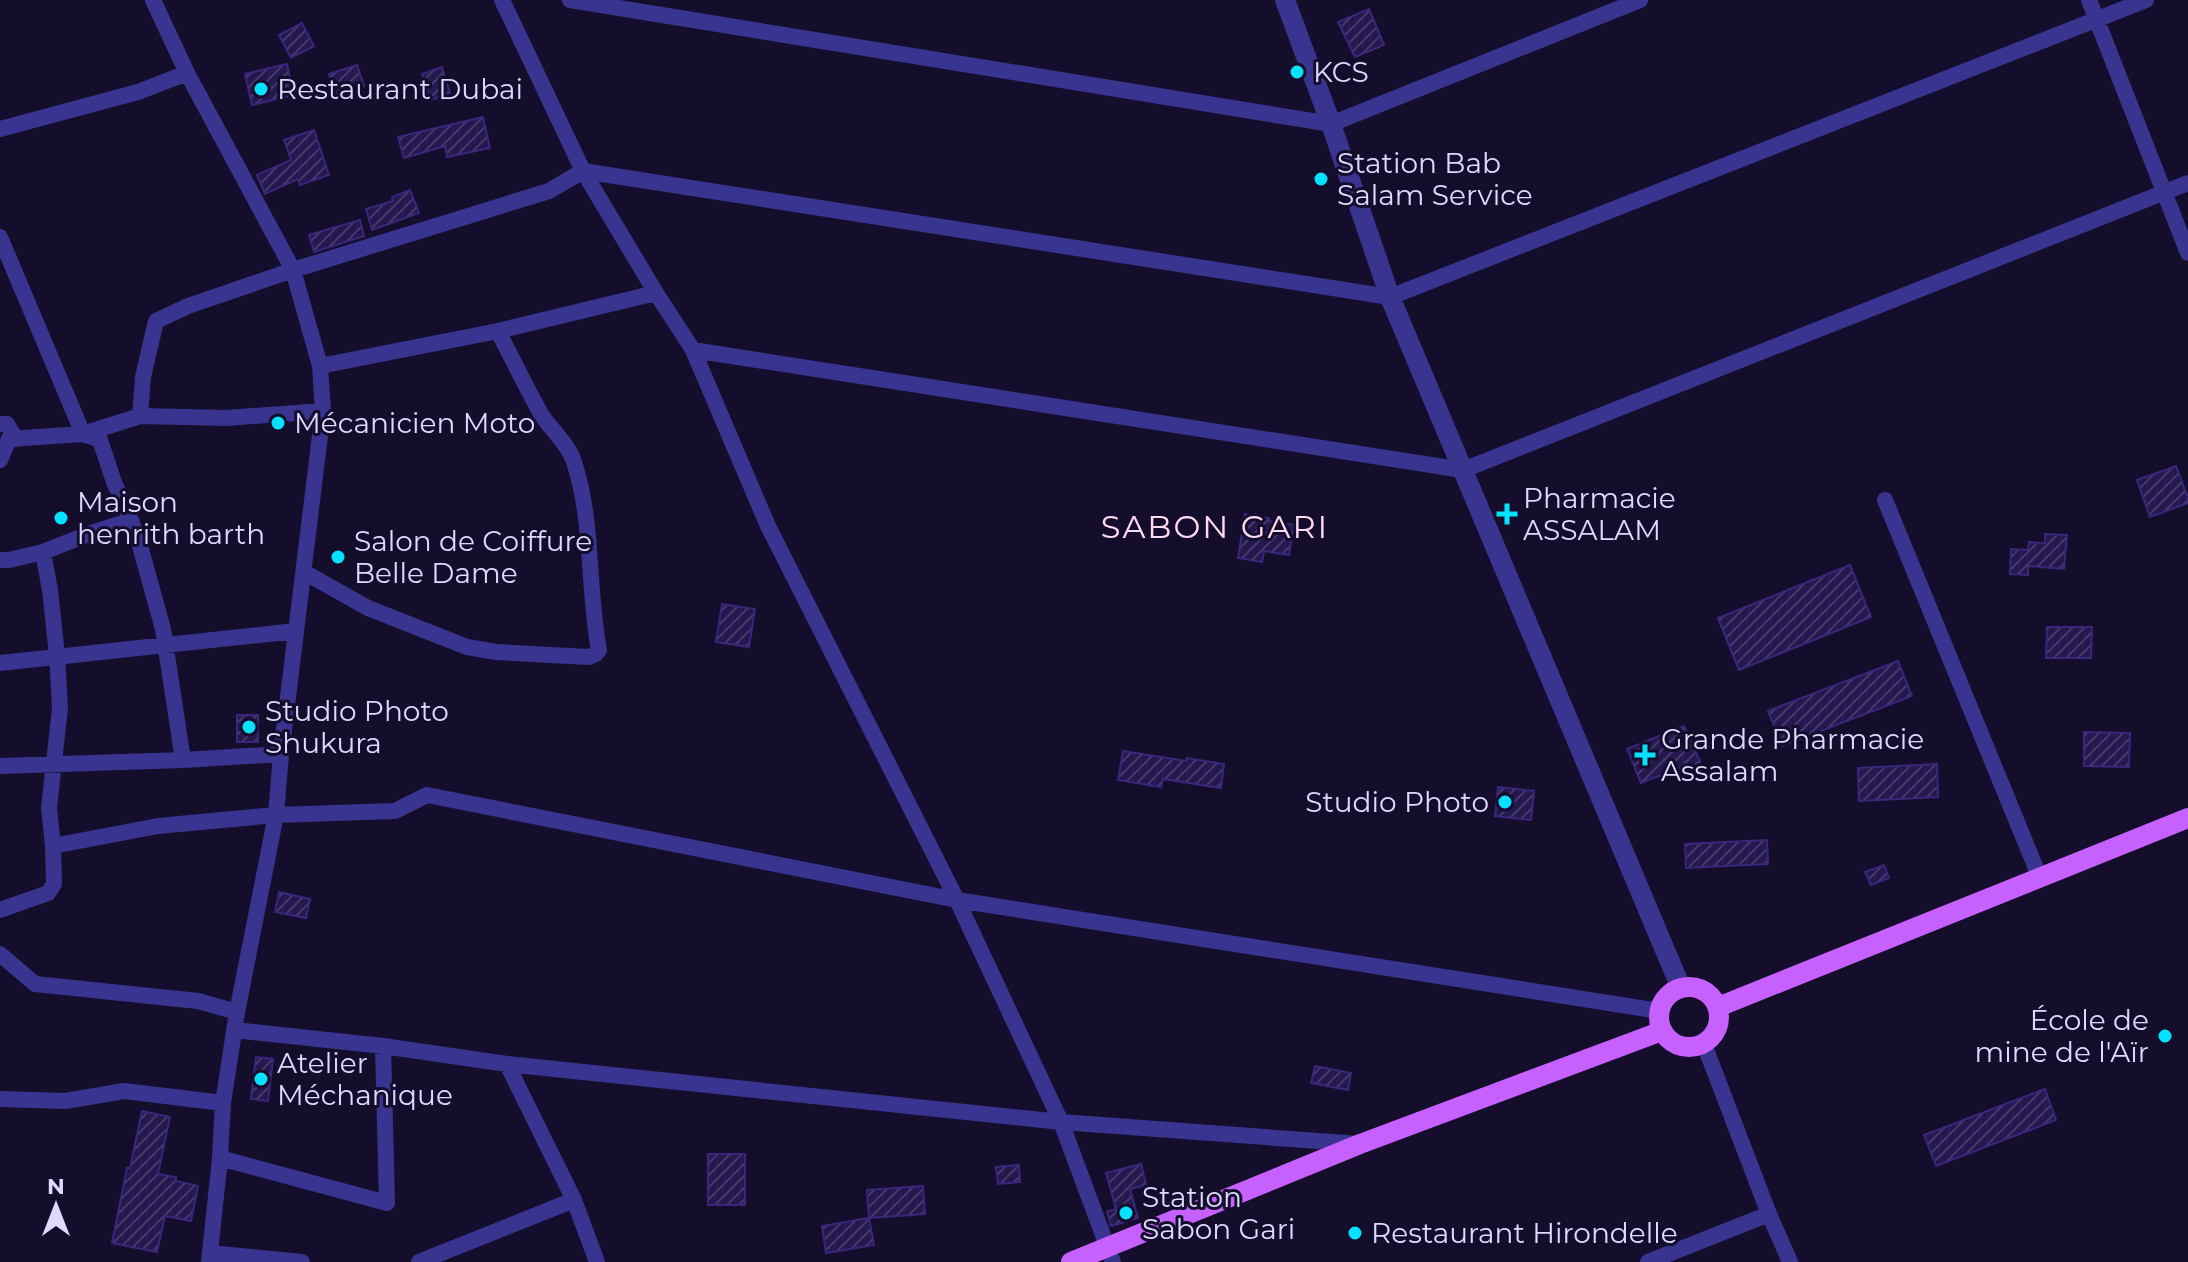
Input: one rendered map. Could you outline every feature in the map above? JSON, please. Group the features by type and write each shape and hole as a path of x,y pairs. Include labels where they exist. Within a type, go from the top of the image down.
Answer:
{"main road":[{"path":"1718,1007 2188,818"},
{"path":"1681,988 1699,988 1707,992 1718,1007 1716,1032 1704,1044 1695,1047 1676,1045 1661,1021 1667,997 1681,988"},
{"path":"1071,1262 1110,1255 1360,1144 1661,1021"}],"street":[{"path":"153,0 187,73 293,270 320,366 323,411 276,815 234,1030 223,1103 209,1258 302,1262"},
{"path":"502,0 583,171 693,350 768,526 957,900 1061,1122 1110,1255"},
{"path":"570,0 1331,124 1640,0"},
{"path":"1285,0 1390,297 1681,988"},
{"path":"2089,0 2188,253"},
{"path":"140,416 143,377 156,321 188,306 293,270 549,191 583,171 1390,297 2146,0"},
{"path":"0,129 138,92 187,73"},
{"path":"693,350 1463,470 2188,183"},
{"path":"0,237 83,434 100,440 137,535 166,644 183,760"},
{"path":"320,366 498,331 656,293"},
{"path":"304,572 368,608 467,647 496,652 589,657 596,654 599,650 582,497 573,460 563,440 542,415 498,331"},
{"path":"0,460 9,439 83,434 140,416 226,418 323,411"},
{"path":"0,424 7,424 16,439"},
{"path":"1885,500 2040,878"},
{"path":"0,560 43,552 131,520"},
{"path":"0,910 48,893 54,884 49,808 60,708 50,590 43,552"},
{"path":"0,663 296,631"},
{"path":"1,771 281,754"},
{"path":"53,846 158,826 276,815 395,811 427,795 957,900 1661,1021"},
{"path":"0,954 35,984 198,1001 237,1012"},
{"path":"234,1030 383,1046 507,1064 1061,1122 1360,1144"},
{"path":"1704,1044 1790,1262"},
{"path":"220,1158 387,1203 383,1046"},
{"path":"507,1064 574,1200 597,1262"},
{"path":"0,1099 65,1101 124,1091 223,1103"},
{"path":"419,1262 574,1200"},
{"path":"1648,1262 1769,1214"}],"building":[{"path":"1369,9 1384,45 1355,57 1338,22"},
{"path":"302,23 314,46 291,58 279,35"},
{"path":"287,64 294,95 252,105 245,74"},
{"path":"357,65 364,86 336,95 329,74"},
{"path":"442,67 450,93 431,100 422,74"},
{"path":"483,117 490,148 447,157 445,146 404,158 398,137"},
{"path":"314,130 329,175 300,185 298,179 265,194 257,175 291,160 284,140"},
{"path":"410,190 419,213 372,230 366,209 393,201 392,197"},
{"path":"360,220 364,236 314,252 309,235"},
{"path":"2176,466 2188,503 2150,517 2137,480"},
{"path":"1245,514 1294,525 1289,555 1264,551 1262,562 1238,558"},
{"path":"2045,534 2067,535 2064,569 2028,566 2028,575 2010,574 2011,549 2028,550 2029,542 2045,543"},
{"path":"1850,565 1871,617 1739,670 1718,618"},
{"path":"722,604 755,609 749,647 716,642"},
{"path":"2047,627 2092,627 2091,658 2046,658"},
{"path":"1898,661 1912,696 1782,746 1768,711"},
{"path":"237,715 258,715 258,742 237,742"},
{"path":"1684,726 1702,766 1679,776 1676,769 1641,783 1627,749"},
{"path":"2084,732 2130,733 2129,767 2084,766"},
{"path":"1123,751 1224,764 1221,788 1163,779 1161,787 1118,780"},
{"path":"1937,764 1938,797 1859,801 1858,768"},
{"path":"1498,787 1534,791 1531,820 1495,816"},
{"path":"1767,840 1768,864 1686,868 1685,844"},
{"path":"1884,865 1889,878 1871,885 1865,872"},
{"path":"279,892 310,899 306,918 275,912"},
{"path":"256,1057 273,1059 268,1101 251,1099"},
{"path":"1315,1066 1351,1073 1348,1090 1311,1083"},
{"path":"2045,1089 2056,1120 1936,1166 1924,1135"},
{"path":"142,1111 170,1117 158,1174 198,1186 191,1221 165,1216 157,1252 112,1243"},
{"path":"708,1154 745,1154 745,1205 708,1205"},
{"path":"1141,1164 1146,1185 1130,1189 1138,1218 1111,1226 1107,1212 1116,1209 1106,1173"},
{"path":"1019,1165 1020,1182 998,1184 996,1167"},
{"path":"923,1186 925,1214 869,1218 867,1190"},
{"path":"869,1218 874,1245 826,1253 822,1226"}],"place":[{"name":"KCS","path":"1297,72"},
{"name":"Restaurant Dubai","path":"261,89"},
{"name":"Station Bab Salam Service","path":"1321,179"},
{"name":"Mécanicien Moto","path":"278,423"},
{"name":"Pharmacie ASSALAM","path":"1507,514"},
{"name":"Maison henrith barth","path":"61,518"},
{"name":"Salon de Coiffure Belle Dame","path":"338,557"},
{"name":"Studio Photo Shukura","path":"249,727"},
{"name":"Grande Pharmacie Assalam","path":"1645,755"},
{"name":"Studio Photo","path":"1505,802"},
{"name":"École de mine de l'Aïr","path":"2165,1036"},
{"name":"Atelier Méchanique","path":"261,1079"},
{"name":"Station Sabon Gari","path":"1126,1213"},
{"name":"Restaurant Hirondelle","path":"1355,1233"}],"district":[{"name":"SABON GARI","path":"1215,527"}]}
